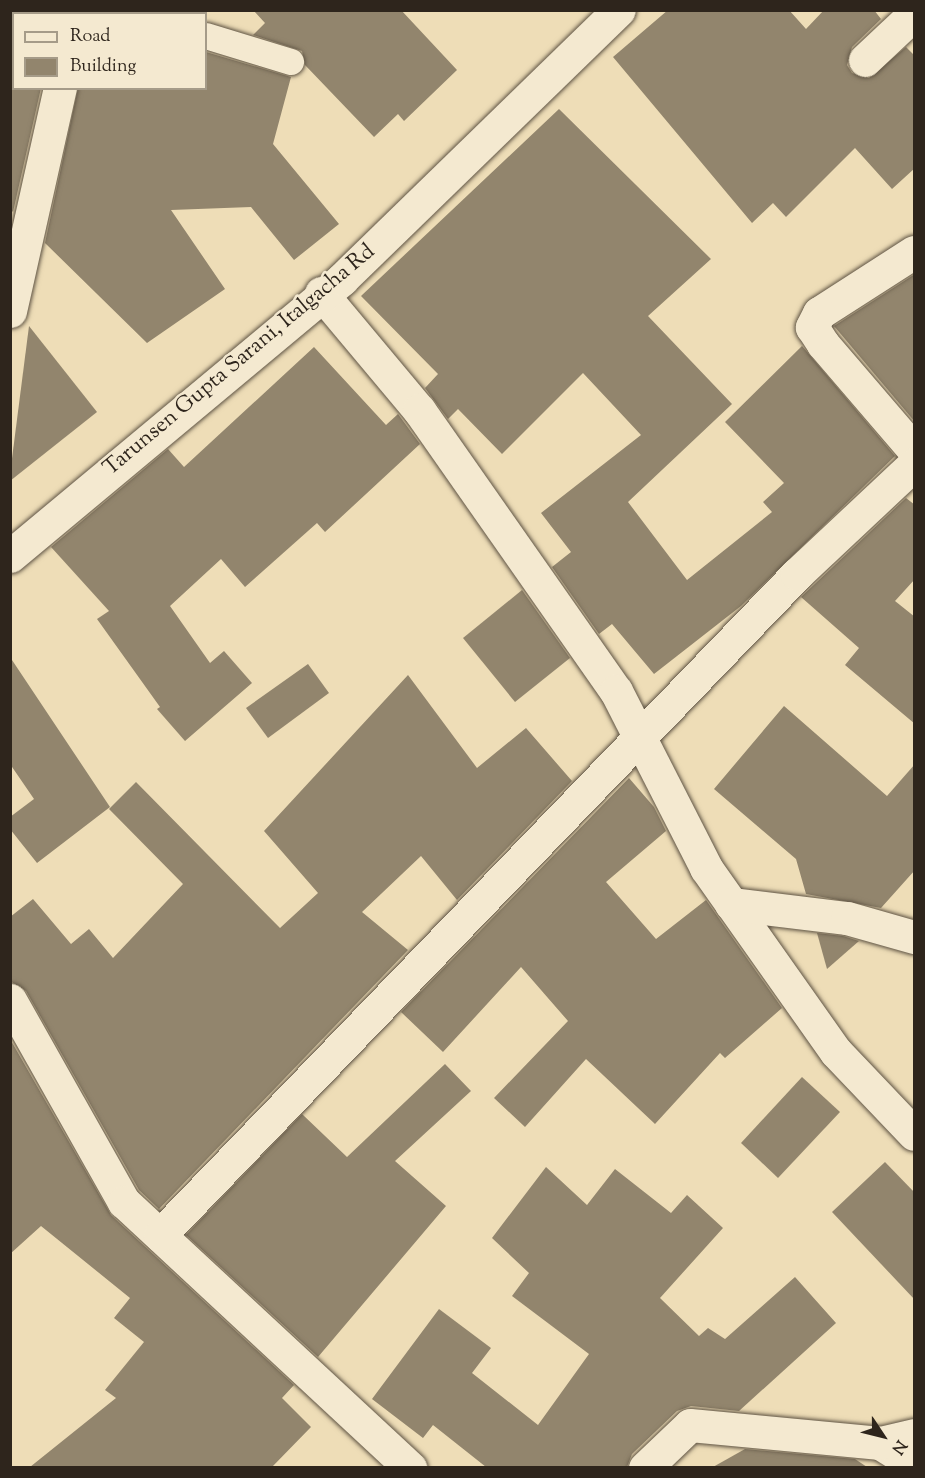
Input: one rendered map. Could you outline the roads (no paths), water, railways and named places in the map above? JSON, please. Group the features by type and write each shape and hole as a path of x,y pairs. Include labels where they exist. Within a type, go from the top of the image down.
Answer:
{"street":[{"name":"Tarunsen Gupta Sarani, Italgacha Rd","path":"10,556 321,293 342,279 619,10"},
{"path":"865,60 915,14"},
{"path":"10,311 60,90"},
{"path":"915,252 819,313 812,327 823,344 915,450"},
{"path":"321,293 419,410 511,538 616,691 706,868 731,904 836,1052 915,1134"},
{"path":"160,1236 640,740 797,574 915,464"},
{"path":"731,904 847,918 915,937"},
{"path":"10,1000 124,1202 410,1467"},
{"path":"645,1467 690,1425 880,1443 915,1435"},
{"path":"880,1443 915,1464"}],"lane":[{"path":"207,36 291,62"}]}
